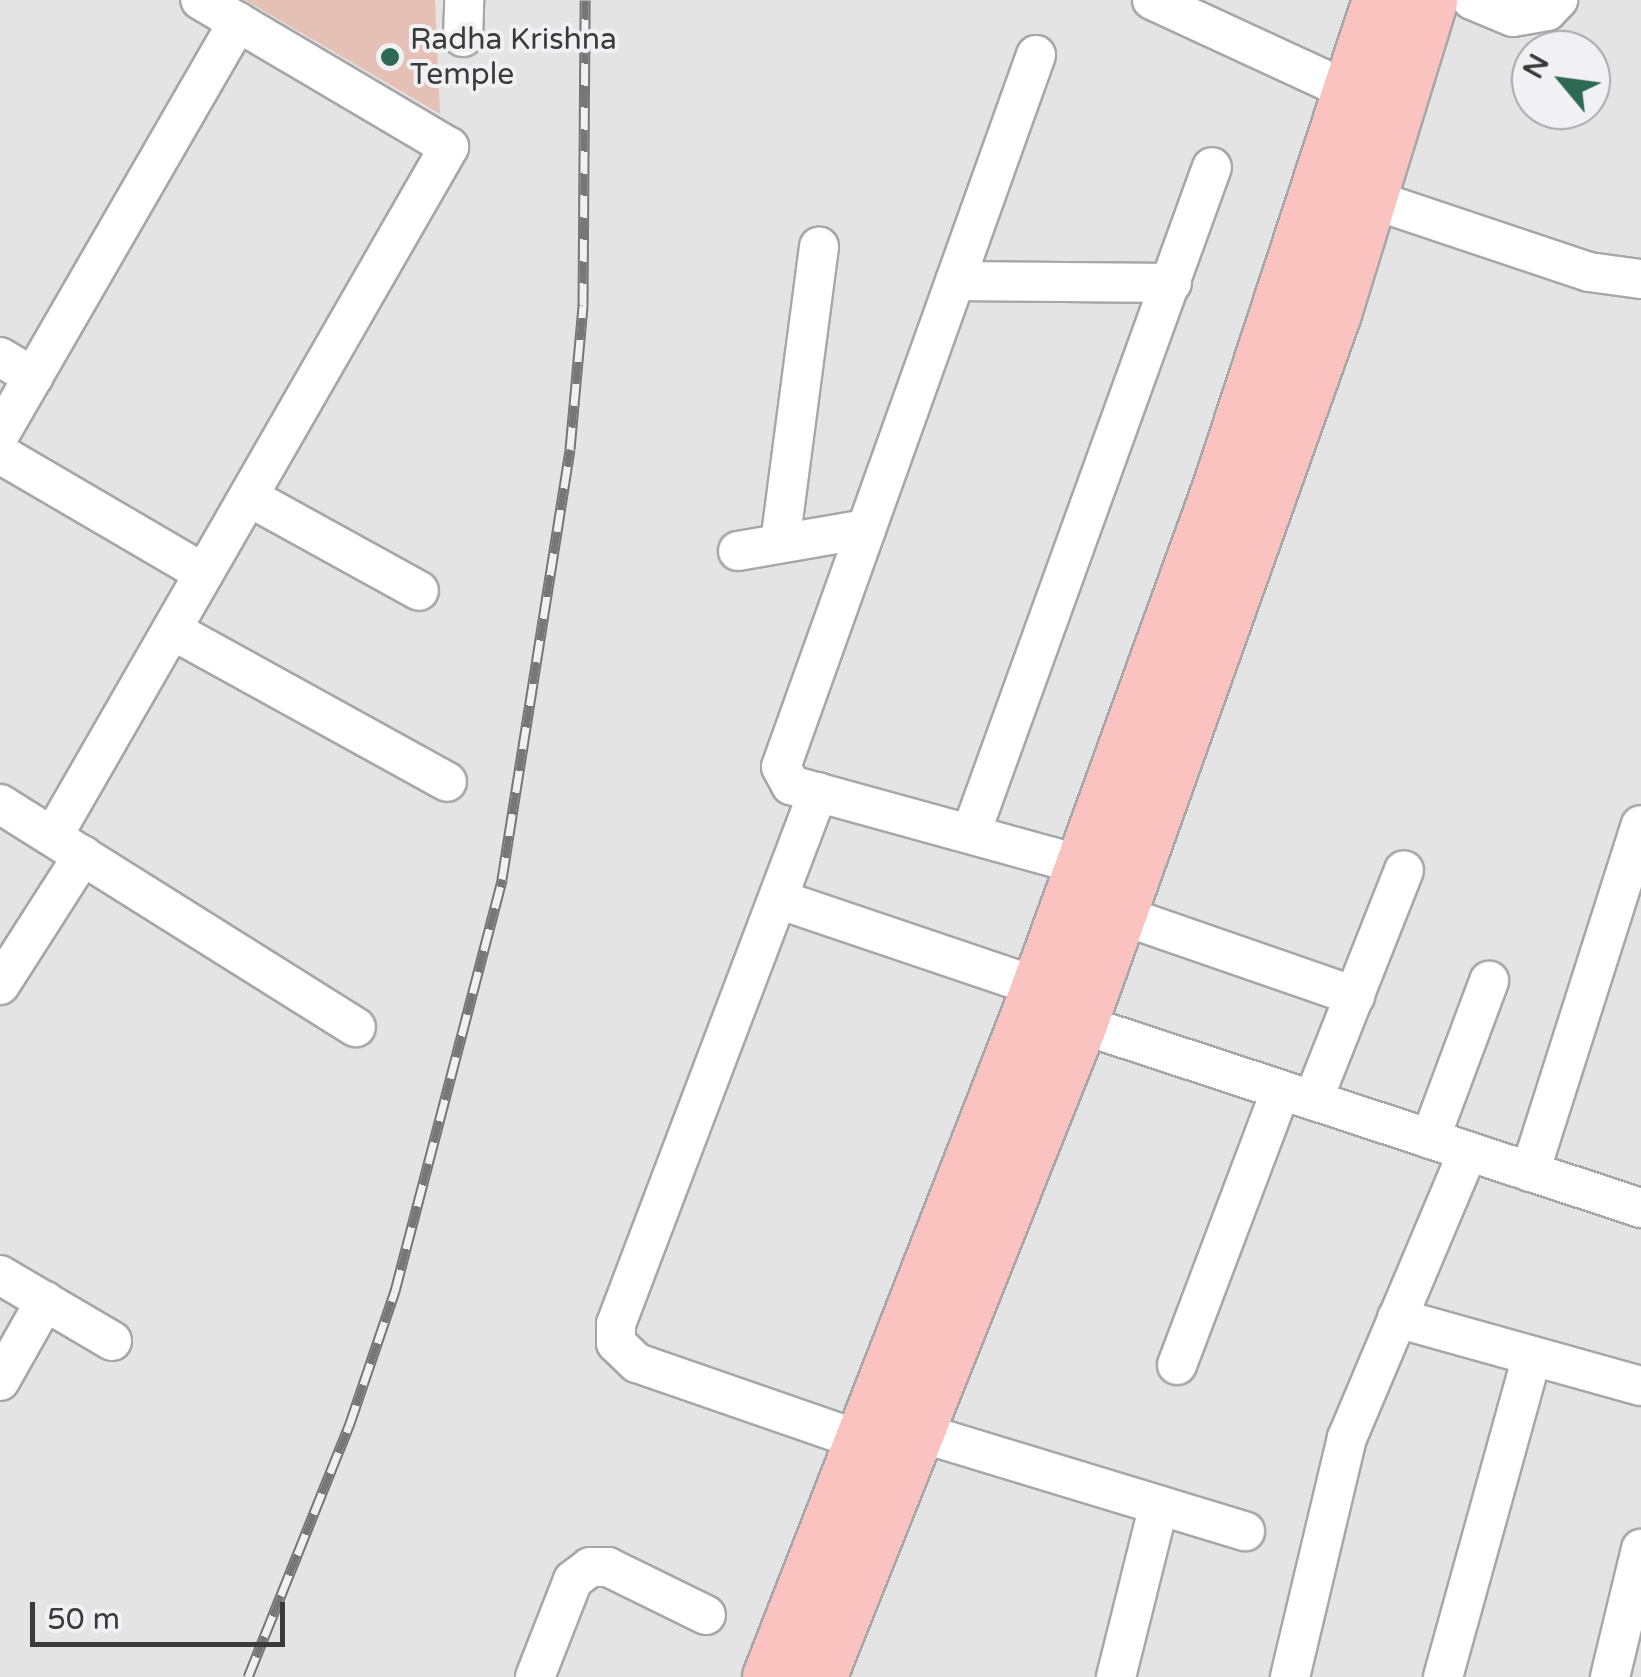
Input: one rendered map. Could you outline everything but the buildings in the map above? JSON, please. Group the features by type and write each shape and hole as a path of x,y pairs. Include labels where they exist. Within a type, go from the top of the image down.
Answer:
{"highway":[{"path":"770,1677 862,1441 1049,1006 1110,886 1265,430 1351,92 1380,0"},
{"path":"1265,430 1368,198 1429,0"},
{"path":"818,1677 915,1431 1049,1006"}],"street":[{"path":"0,986 172,630 449,147 200,0"},
{"path":"1152,0 1351,92"},
{"path":"1472,0 1513,17 1547,10 1558,0"},
{"path":"0,434 238,22"},
{"path":"1036,55 781,767 791,785 971,833 1110,886 1355,996"},
{"path":"971,833 1212,166"},
{"path":"1368,198 1589,272 1641,279"},
{"path":"780,543 819,247"},
{"path":"955,282 1172,283"},
{"path":"0,356 33,377"},
{"path":"0,454 204,573"},
{"path":"249,496 420,591"},
{"path":"738,550 866,529"},
{"path":"172,630 447,782"},
{"path":"818,792 781,900 616,1324 616,1344 637,1363 862,1441"},
{"path":"0,804 356,1027"},
{"path":"1530,1172 1641,825"},
{"path":"1177,1365 1297,1095 1355,996 1404,870"},
{"path":"781,900 1049,1006 1297,1095 1641,1208"},
{"path":"1430,1139 1489,981"},
{"path":"1290,1677 1347,1438 1468,1152"},
{"path":"0,1276 112,1341"},
{"path":"0,1381 45,1302"},
{"path":"1397,1318 1641,1386"},
{"path":"1443,1677 1532,1356"},
{"path":"915,1431 1245,1531"},
{"path":"1116,1677 1159,1505"},
{"path":"1610,1677 1641,1549"},
{"path":"535,1677 573,1580 590,1567 608,1567 706,1615"}],"railway":[{"path":"248,1677 349,1426 395,1291 502,879 570,449 583,305 585,0"}],"place":[{"name":"Radha Krishna Temple","path":"390,57"}]}
